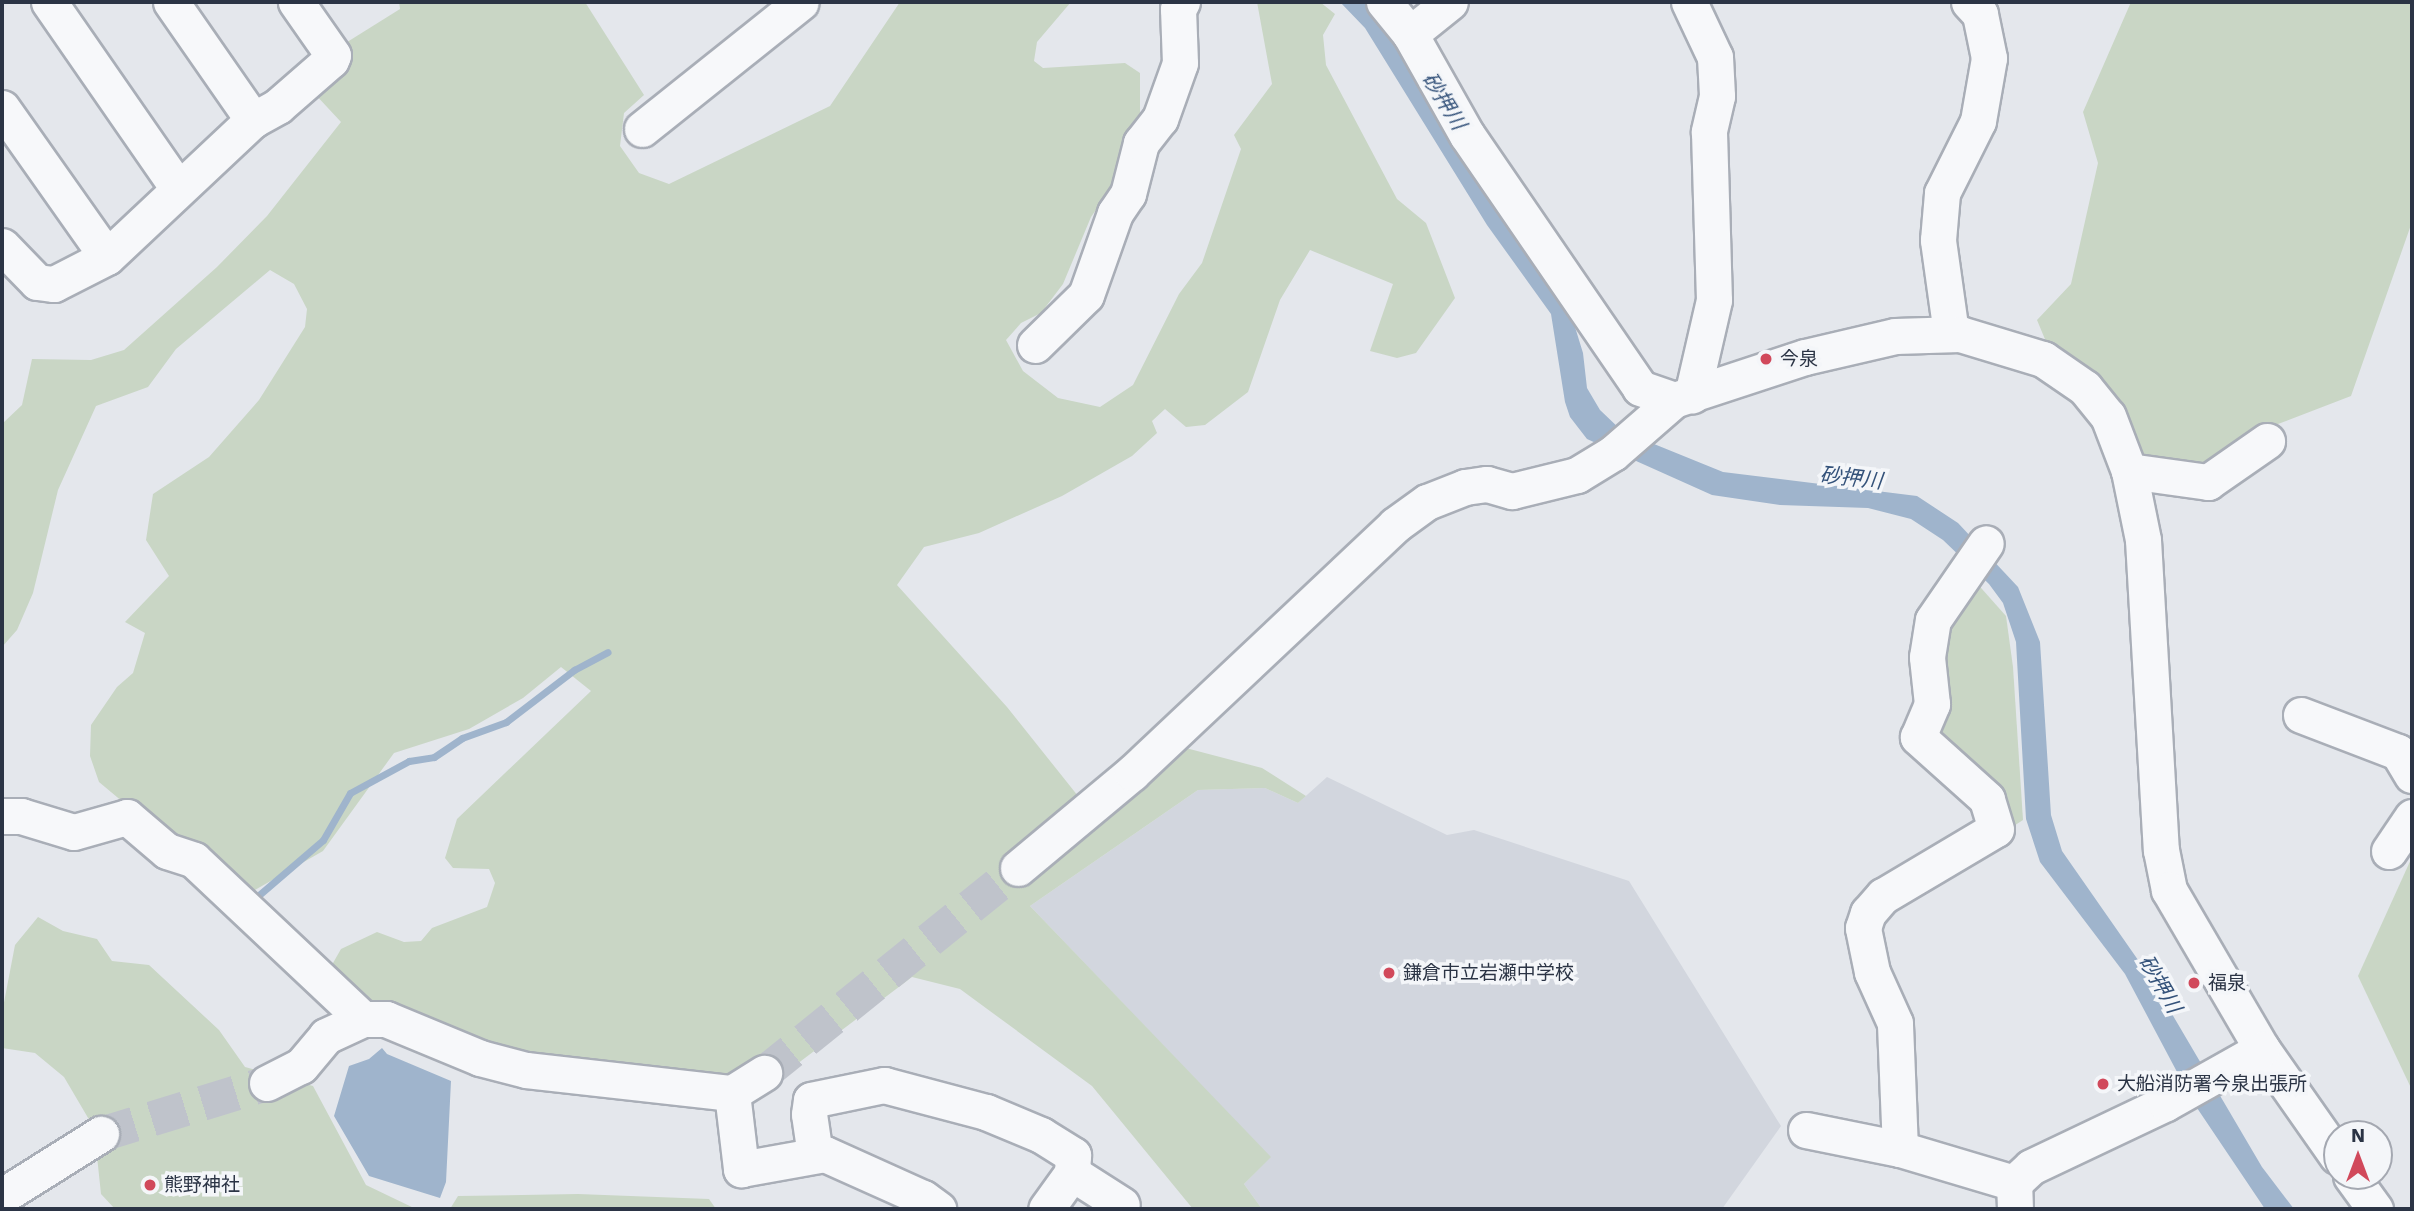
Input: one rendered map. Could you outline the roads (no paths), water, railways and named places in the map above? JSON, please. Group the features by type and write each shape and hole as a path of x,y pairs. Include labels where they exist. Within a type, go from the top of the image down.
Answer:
{"street":[{"path":"50,2 178,188"},
{"path":"171,2 253,120"},
{"path":"642,129 801,2"},
{"path":"1035,345 1086,295 1115,213 1128,194 1141,143 1160,119 1180,63 1178,9 1182,2"},
{"path":"1384,2 1410,34 1467,135 1640,388 1683,398"},
{"path":"1410,34 1450,2"},
{"path":"1951,333 1938,240 1942,193 1978,121 1989,58 1980,13 1969,2"},
{"path":"1683,398 1714,300 1715,222 1709,132 1717,96 1715,57 1693,4"},
{"path":"2,246 37,282 54,284 107,257 253,120 278,106 331,60 333,55 305,5"},
{"path":"2,108 107,257"},
{"path":"1018,868 1132,773 1410,513 1445,493 1465,487 1487,484 1512,491 1577,475 1625,444 1683,398 1817,354 1895,336 1951,333 2001,344 2066,373 2098,400 2129,471 2143,540 2161,850 2169,890 2262,1049 2323,1136"},
{"path":"2129,471 2208,482 2267,441"},
{"path":"1900,1149 1895,1023 1872,972 1863,928 1868,913 1883,896 1996,829 1987,799 1918,737 1933,704 1927,657 1933,620 1986,543"},
{"path":"2301,715 2398,752 2412,775"},
{"path":"2,816 21,816 74,832 95,830 127,817 167,851 194,860 363,1019"},
{"path":"2389,851 2412,817"},
{"path":"267,1083 301,1066 326,1036 363,1019 386,1019 480,1058 526,1070 732,1093 764,1073"},
{"path":"1806,1130 1900,1149 2006,1200 2031,1167 2199,1085 2262,1049"},
{"path":"815,1155 808,1114 811,1100 884,1085 986,1112 1041,1135 1073,1155 1072,1173 1046,1209"},
{"path":"732,1093 741,1169 825,1154 923,1198 938,1209"},
{"path":"2,1196 101,1133"},
{"path":"1072,1173 1122,1205"},
{"path":"2361,1190 2375,1209"}],"water":[{"name":"砂押川","path":"1340,2 1369,2 1567,301 1583,353 1587,388 1600,410 1622,431 1723,472 1917,496 1958,523 2018,587 2040,642 2051,815 2062,851 2152,980 2262,1167 2294,1209 2265,1209 2193,1102 2125,974 2040,862 2026,819 2016,642 2003,603 1989,584 1943,540 1911,519 1868,508 1780,505 1712,495 1587,439 1570,417 1565,402 1551,314 1487,225 1365,28"},
{"path":"382,1048 387,1054 451,1081 446,1182 440,1198 369,1176 334,1116 349,1066 369,1059"}],"waterway":[{"path":"253,900 323,840 350,793 409,761 434,757 462,738 506,722 574,670 608,652"}],"tunnel":[{"path":"764,1073 1018,868"},
{"path":"101,1134 267,1083"}],"place":[{"name":"今泉","path":"1766,359"},
{"name":"鎌倉市立岩瀬中学校","path":"1389,973"},
{"name":"福泉","path":"2194,983"},
{"name":"大船消防署今泉出張所","path":"2103,1084"},
{"name":"熊野神社","path":"150,1185"}]}
